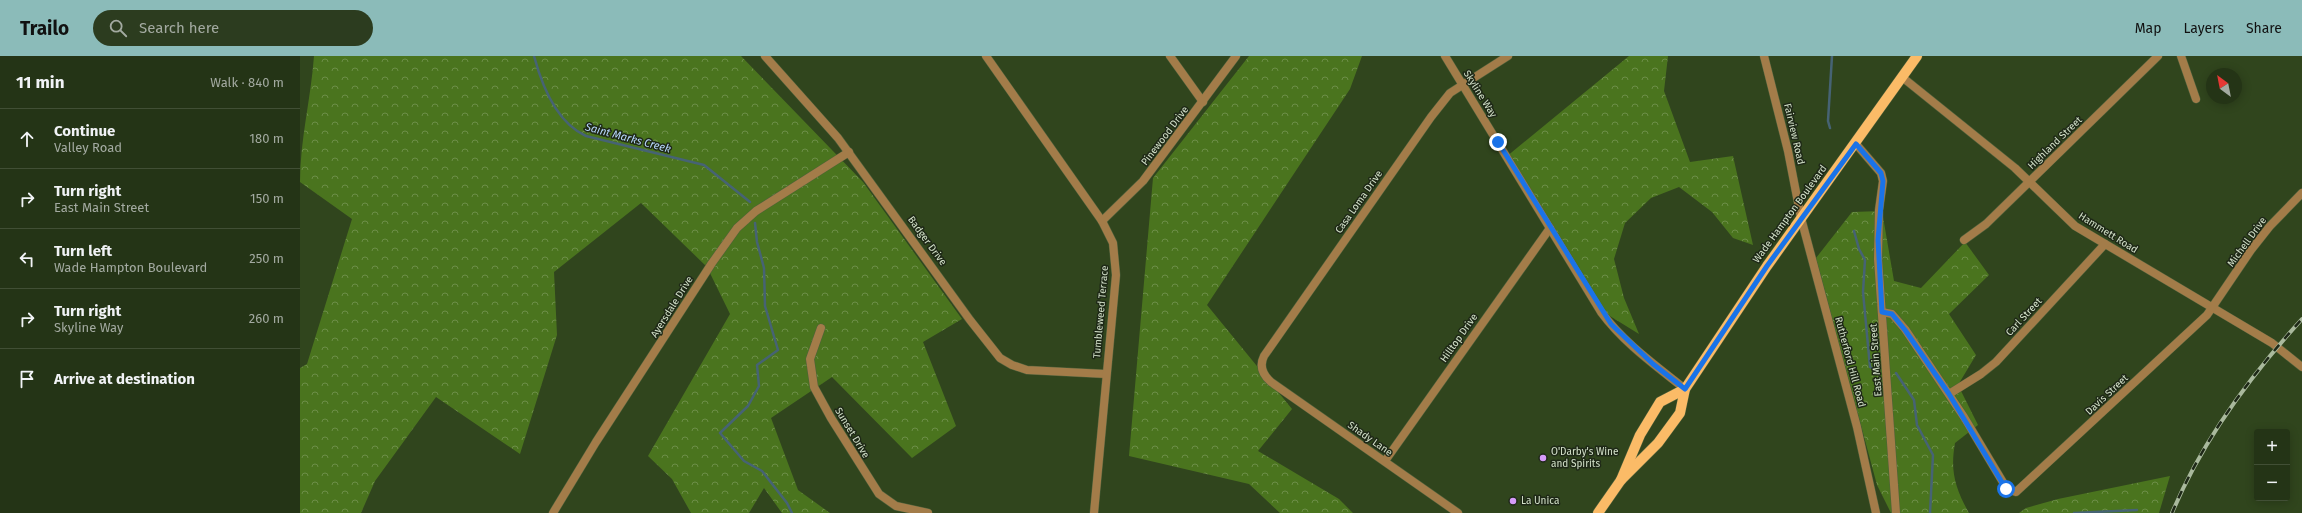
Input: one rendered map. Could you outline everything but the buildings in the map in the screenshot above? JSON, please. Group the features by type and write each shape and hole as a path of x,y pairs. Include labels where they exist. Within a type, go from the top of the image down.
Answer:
{"main road":[{"name":"Wade Hampton Boulevard","path":"1620,480 1658,443 1680,413 1685,389 1767,266 1856,144 1917,56"},
{"name":"Wade Hampton Boulevard","path":"1598,513 1620,480 1640,435 1660,402 1685,389"}],"street":[{"name":"Badger Drive","path":"765,56 849,152 970,320 1000,358 1012,365 1027,370 1106,374"},
{"name":"Tumbleweed Terrace","path":"986,56 1102,221 1113,244 1116,267 1094,513"},
{"path":"1170,56 1203,102"},
{"name":"Pinewood Drive","path":"1102,221 1143,181 1236,56"},
{"name":"Skyline Way","path":"1445,56 1550,228 1611,324 1653,364 1685,389"},
{"name":"Casa Loma Drive","path":"1271,382 1266,378 1262,369 1264,356 1431,117 1450,93 1508,56"},
{"name":"Fairview Road","path":"1764,56 1788,151 1801,218"},
{"name":"Highland Street","path":"1964,240 1986,224 2158,56"},
{"path":"2181,56 2196,99"},
{"name":"Hammett Road","path":"1902,77 2030,182 2075,226 2272,343 2302,367"},
{"name":"East Main Street","path":"1856,144 1881,173 1883,181 1878,240 1896,513"},
{"name":"Ayersdale Drive","path":"553,513 596,442 712,263 737,228 756,212 849,152"},
{"name":"Michell Drive","path":"2213,307 2270,226 2302,193"},
{"name":"Rutherford Hill Road","path":"1801,218 1857,427 1876,513"},
{"name":"Hilltop Drive","path":"1385,461 1550,228"},
{"name":"Carl Street","path":"1949,394 1981,374 1996,362 2105,244"},
{"name":"Davis Street","path":"1949,394 2006,489 2012,492 2020,491 2213,307"},
{"path":"1882,312 1892,314 1905,330 1949,394"},
{"name":"Sunset Drive","path":"821,328 810,360 814,387 831,418 879,494 896,506 928,513"},
{"name":"Shady Lane","path":"1271,382 1458,513"}],"green space":[{"path":"314,56 741,56 863,182 962,319 923,342 956,426 912,458 832,377 771,418 798,490 830,513 782,513 764,488 749,513 691,513 672,479 648,456 730,314 707,267 641,203 554,272 557,335 520,454 436,397 375,481 361,513 300,513 300,368 307,364 352,219 300,182 300,166"},
{"path":"1249,56 1362,56 1350,89 1207,305 1292,409 1258,451 1339,499 1353,513 1280,513 1249,484 1129,456 1153,178"},
{"path":"1629,56 1668,56 1664,91 1690,162 1733,156 1753,245 1733,238 1712,212 1679,187 1651,198 1625,223 1614,259 1624,298 1639,334 1592,305 1506,157"},
{"path":"1882,211 1894,281 1921,288 1965,242 1989,275 1949,314 1976,355 1958,385 1978,425 1955,443 1953,462 1957,487 1969,513 1891,513 1877,485 1816,258 1852,212"},
{"path":"2170,476 2159,513 2019,513 2026,508 2058,499"}],"waterway":[{"name":"Saint Marks Creek","path":"534,56 541,79 552,102 559,113 576,130 586,136 704,165 750,202"},
{"path":"1830,128 1828,121 1832,56"},
{"name":"Saint Marks Creek","path":"755,223 757,242 764,268 765,306 778,350 757,365 759,386 748,406 720,433 744,461 762,471 787,503 792,513"},
{"path":"1854,231 1859,249 1865,260 1863,292 1870,367 1876,370"},
{"path":"1896,373 1914,400 1917,425 1933,455 1930,513"},
{"path":"2074,513 2137,510"}],"railway":[{"path":"2172,513 2198,460 2229,410 2264,363 2302,319"}],"place":[{"name":"O'Darby's Wine and Spirits","path":"1543,458"},
{"name":"La Unica","path":"1513,501"}],"route":[{"path":"1498,142 1601,312 1619,333 1663,373 1685,389 1767,266 1856,144 1881,173 1883,181 1879,210 1878,240 1882,312 1892,314 1905,330 1964,417 2006,489"}]}
